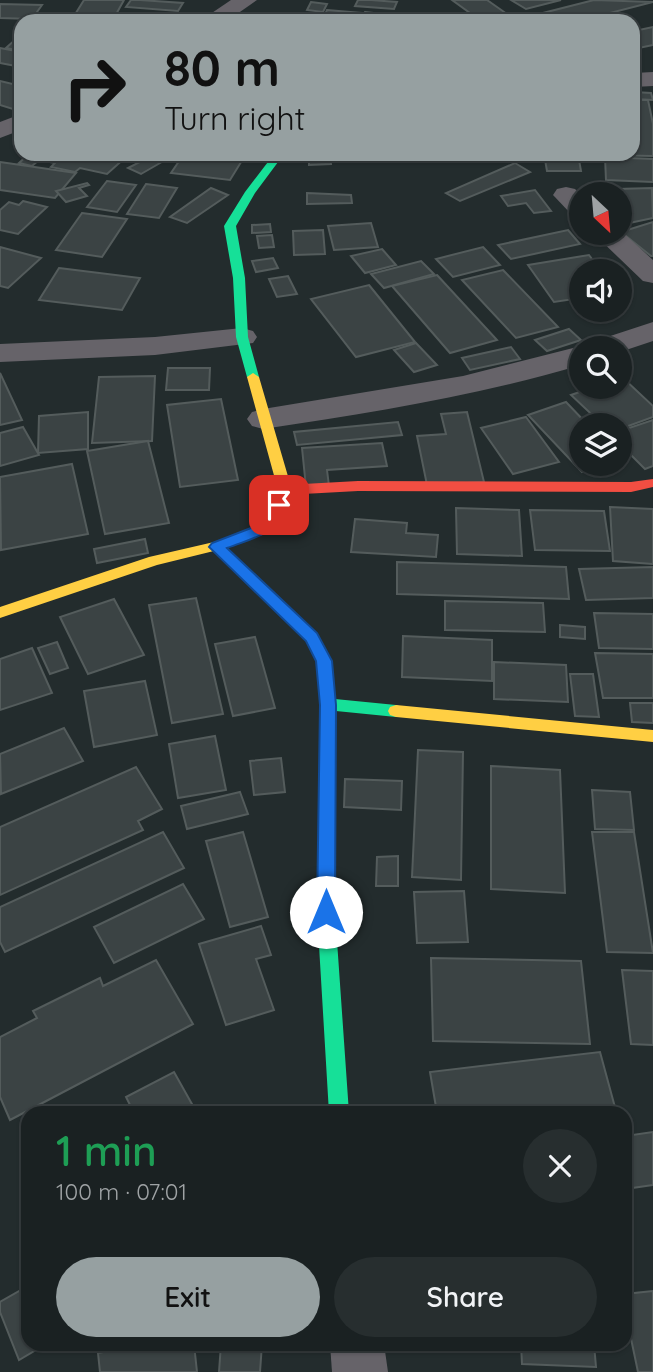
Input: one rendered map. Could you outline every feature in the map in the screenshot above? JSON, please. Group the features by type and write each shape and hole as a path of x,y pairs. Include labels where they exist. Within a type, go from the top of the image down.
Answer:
{"street":[{"path":"228,14 253,4"},
{"path":"0,612 154,561 217,547 257,532 274,520 285,490 242,337 239,278 230,226 250,192 274,161"},
{"path":"620,245 653,275"},
{"path":"632,338 653,331"},
{"path":"0,353 156,346 242,337"},
{"path":"263,419 372,403 569,358"},
{"path":"285,490 358,486 631,487 653,483"},
{"path":"217,547 312,637 324,661 328,705 326,912 339,1106"},
{"path":"328,705 653,736"},
{"path":"358,1351 360,1372"}],"building":[{"path":"84,0 124,0 116,14 75,14"},
{"path":"131,0 183,3 178,11 126,7"},
{"path":"358,0 397,2 394,9 355,6"},
{"path":"452,0 487,0 507,14 471,14"},
{"path":"511,0 561,0 526,9"},
{"path":"594,0 653,2 606,14 539,14"},
{"path":"311,2 327,4 323,12 307,10"},
{"path":"0,4 42,5 36,14 14,14 14,18 0,18"},
{"path":"327,10 361,13 361,14 325,14"},
{"path":"653,27 653,45 640,48 640,30"},
{"path":"14,41 14,50 6,48"},
{"path":"0,48 14,51 14,66 0,63"},
{"path":"0,81 14,84 14,109 0,105"},
{"path":"640,92 651,93 653,100 640,99"},
{"path":"640,100 648,100 653,124 653,156 640,156"},
{"path":"653,159 653,182 606,180 605,161"},
{"path":"21,161 38,161 32,166 19,163"},
{"path":"44,161 121,161 107,174 80,168 75,172 51,167 55,163"},
{"path":"142,161 164,161 141,174 128,168"},
{"path":"179,161 242,161 230,180 171,173"},
{"path":"309,161 331,161 331,164 309,165"},
{"path":"545,161 579,161 581,171 547,171"},
{"path":"0,162 76,173 55,198 0,190"},
{"path":"515,163 530,172 460,201 446,193"},
{"path":"107,181 136,185 117,212 87,207"},
{"path":"87,183 89,185 79,188 87,196 66,202 56,191"},
{"path":"146,184 177,188 159,218 127,214"},
{"path":"211,188 228,195 187,223 170,217"},
{"path":"652,188 653,218 632,222 632,189"},
{"path":"535,190 551,211 534,213 526,203 508,206 501,196"},
{"path":"307,193 351,195 352,203 307,204"},
{"path":"23,201 47,207 18,234 0,230 0,210 9,202 19,205"},
{"path":"82,213 127,219 102,257 56,250"},
{"path":"653,222 653,256 632,241 632,229"},
{"path":"371,223 378,247 334,250 328,226"},
{"path":"270,224 271,232 252,233 252,225"},
{"path":"323,230 325,254 294,255 293,231"},
{"path":"568,230 569,245 575,245 511,259 498,245"},
{"path":"272,235 274,247 259,248 257,236"},
{"path":"0,247 41,258 8,288 0,286"},
{"path":"483,247 500,265 453,277 436,259"},
{"path":"382,249 396,265 365,273 351,256"},
{"path":"589,255 592,259 569,259 569,300 554,302 528,265"},
{"path":"273,258 278,268 256,272 252,261"},
{"path":"421,261 434,274 384,288 371,274"},
{"path":"59,268 140,278 122,310 39,300"},
{"path":"503,270 558,327 516,338 462,280"},
{"path":"437,275 497,340 450,353 392,286"},
{"path":"288,276 297,294 277,297 269,279"},
{"path":"369,285 415,342 356,357 311,299"},
{"path":"569,329 577,336 569,336 569,344 547,351 535,340"},
{"path":"416,343 437,365 414,372 394,350"},
{"path":"511,347 520,359 470,370 462,358"},
{"path":"168,368 210,368 209,390 166,390"},
{"path":"0,373 22,420 0,425"},
{"path":"155,376 152,441 92,443 99,377"},
{"path":"632,386 653,406 653,417 632,425 632,413 590,413 575,399 632,399"},
{"path":"221,399 238,480 180,487 167,405"},
{"path":"566,402 577,413 569,413 569,458 528,415"},
{"path":"88,412 88,449 38,453 39,416"},
{"path":"467,412 484,482 427,485 417,436 446,434 441,414"},
{"path":"526,417 559,462 513,474 481,428"},
{"path":"653,420 653,466 645,469 632,456 632,427"},
{"path":"398,422 402,435 297,445 294,432"},
{"path":"23,427 39,455 0,466 0,433"},
{"path":"148,441 169,523 105,534 87,451"},
{"path":"382,443 387,466 327,470 329,486 306,487 302,448"},
{"path":"72,464 88,534 1,550 0,477"},
{"path":"610,507 653,509 653,564 613,561"},
{"path":"456,508 519,510 522,556 457,554"},
{"path":"530,510 604,511 610,551 535,550"},
{"path":"355,519 407,523 406,533 438,535 436,557 351,552"},
{"path":"145,539 148,553 97,563 94,549"},
{"path":"397,562 566,567 569,599 397,594"},
{"path":"653,567 653,598 586,600 579,569"},
{"path":"196,598 223,714 172,723 149,605"},
{"path":"114,599 144,655 88,674 60,617"},
{"path":"445,601 543,603 545,632 445,630"},
{"path":"594,613 653,614 653,649 599,648"},
{"path":"560,625 585,627 585,639 560,637"},
{"path":"403,636 492,640 492,681 402,677"},
{"path":"255,637 275,708 233,716 215,644"},
{"path":"57,642 68,668 50,674 38,648"},
{"path":"32,648 52,693 0,710 0,659"},
{"path":"595,653 653,654 653,698 603,698"},
{"path":"494,662 566,665 568,702 494,699"},
{"path":"570,674 593,674 599,717 575,716"},
{"path":"145,681 157,735 94,747 84,691"},
{"path":"630,703 653,703 653,723 632,722"},
{"path":"64,728 83,761 1,794 0,754"},
{"path":"215,736 226,790 178,798 169,744"},
{"path":"418,750 463,752 461,880 412,877"},
{"path":"281,758 285,792 254,795 250,761"},
{"path":"491,766 560,770 565,893 491,889"},
{"path":"136,767 162,809 138,821 143,830 0,895 0,827"},
{"path":"345,779 402,781 401,810 344,807"},
{"path":"592,790 630,792 634,830 595,829"},
{"path":"240,792 248,814 187,829 181,806"},
{"path":"163,832 184,868 5,952 0,942 0,907"},
{"path":"243,832 268,917 230,927 206,841"},
{"path":"592,832 634,832 653,953 607,952"},
{"path":"398,856 398,886 376,886 377,857"},
{"path":"183,884 204,919 114,963 94,927"},
{"path":"464,891 468,942 417,943 414,892"},
{"path":"261,926 271,955 256,959 274,1010 226,1025 199,944"},
{"path":"431,958 581,961 590,1044 433,1041"},
{"path":"156,960 193,1024 37,1106 21,1106 21,1114 10,1120 0,1097 0,1037 37,1018 33,1011 100,978 103,986"},
{"path":"622,970 653,971 653,1045 631,1044"},
{"path":"600,1052 615,1106 436,1106 430,1072"},
{"path":"174,1072 193,1106 130,1106 126,1097"},
{"path":"653,1132 653,1185 632,1188 632,1135"},
{"path":"21,1290 21,1351 34,1351 19,1360 0,1312 0,1302"},
{"path":"653,1291 653,1372 638,1372 632,1343 632,1293"},
{"path":"195,1351 197,1372 100,1372 98,1353"},
{"path":"220,1351 262,1351 260,1372 219,1372"},
{"path":"521,1351 595,1351 596,1367 522,1364"}],"traffic: fast":[{"path":"253,377 242,337 239,278 230,226 250,192 274,161"},
{"path":"217,546 312,637 324,661 328,704 396,711"},
{"path":"328,704 326,912 339,1106"}],"traffic: slow":[{"path":"0,613 154,561 217,546 257,532 273,520 285,490 253,377"},
{"path":"396,711 653,736"}],"traffic: jam":[{"path":"285,490 358,486 631,487 653,483"}],"route":[{"path":"279,505 274,520 257,532 217,547 312,637 324,661 328,705 326,912"}]}
